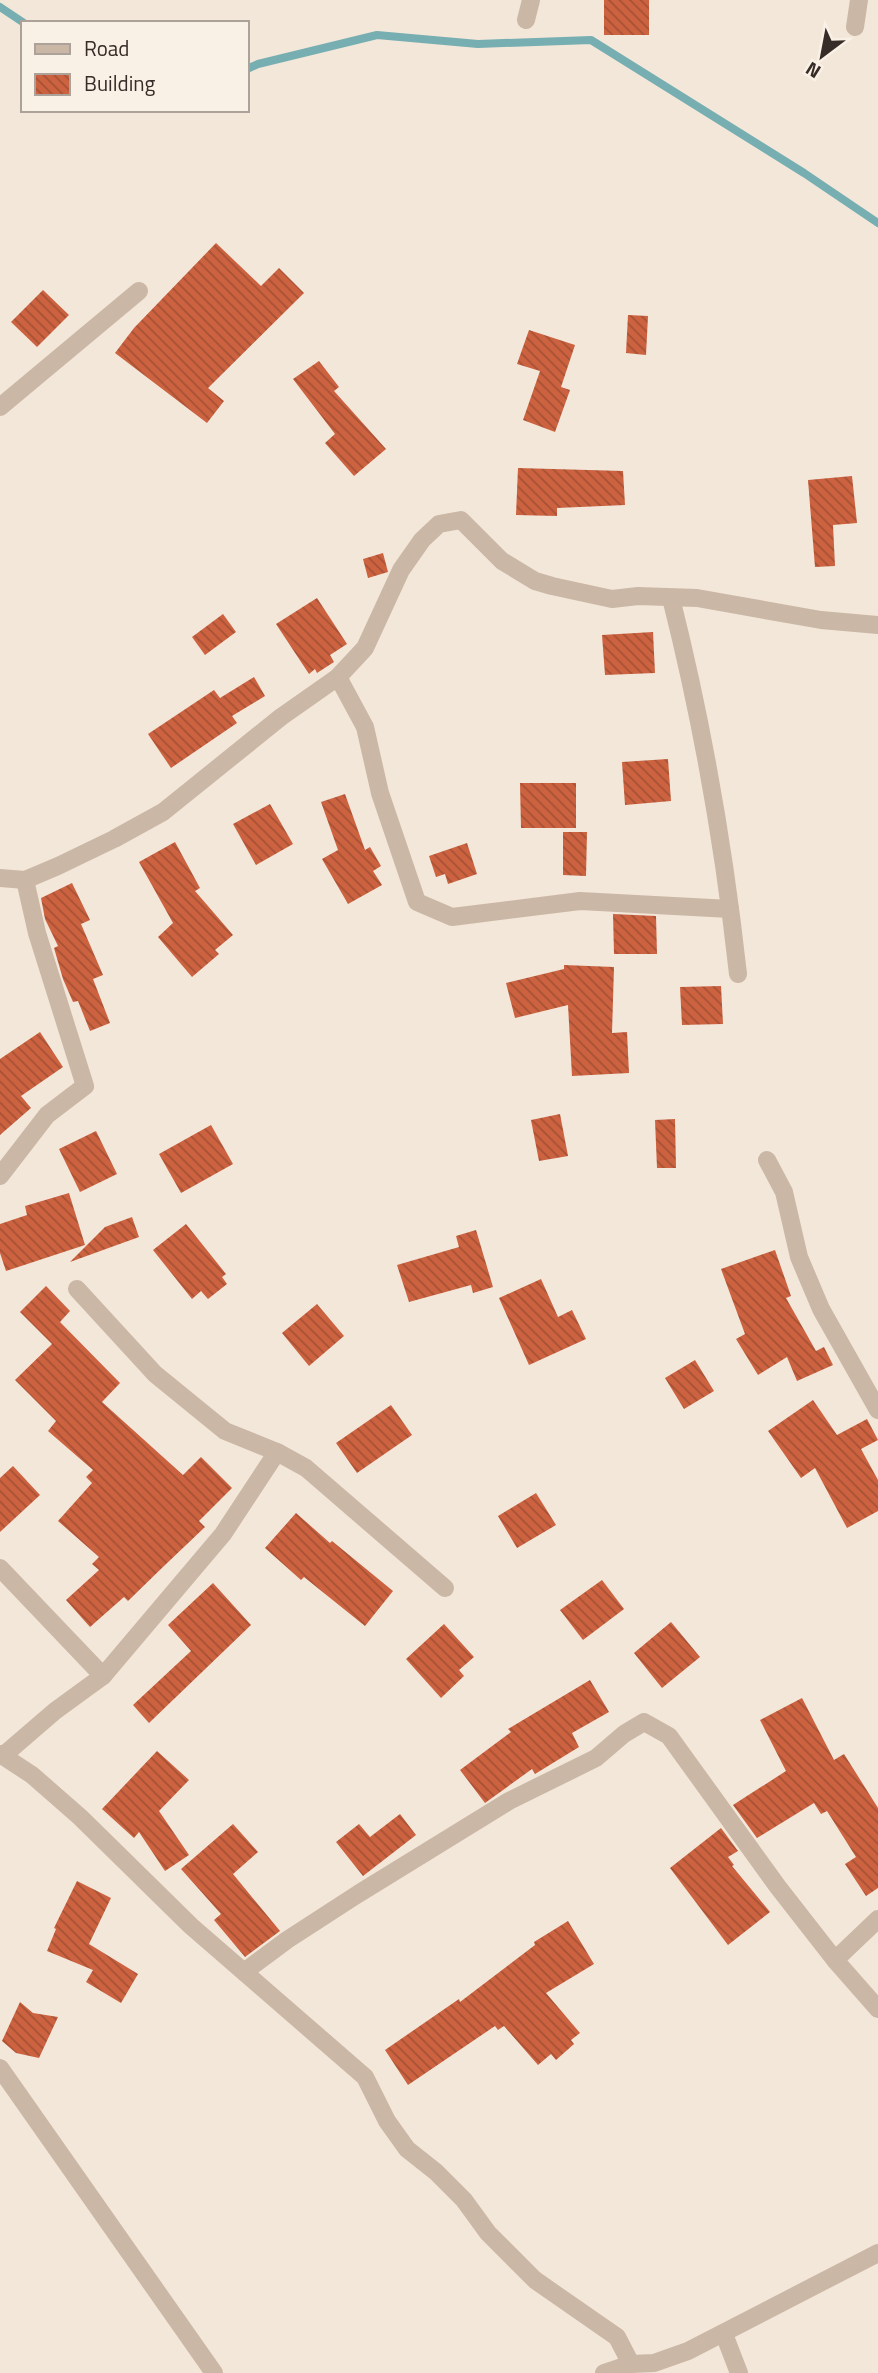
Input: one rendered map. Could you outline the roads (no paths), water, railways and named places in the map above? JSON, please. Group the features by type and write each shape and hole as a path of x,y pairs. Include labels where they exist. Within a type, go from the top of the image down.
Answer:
{"street":[{"path":"526,20 531,0"},
{"path":"855,27 859,0"},
{"path":"0,407 139,291"},
{"path":"0,878 25,880 103,845 163,812 281,717 338,677 365,648 401,569 422,540 439,524 461,520 502,561 544,584 612,599 638,596 697,598 821,620 878,625"},
{"path":"671,598 707,762 738,974"},
{"path":"338,677 365,727 380,793 416,902 452,917 580,901 730,909"},
{"path":"0,1176 47,1115 85,1086 37,933 25,880"},
{"path":"767,1160 784,1192 799,1257 821,1309 878,1410"},
{"path":"77,1289 155,1374 225,1431 277,1452 306,1468 445,1588"},
{"path":"277,1452 223,1534 103,1676 55,1711 4,1759 32,1775 80,1817 191,1926 365,2077 387,2121 407,2148 464,2200 488,2233 535,2280 617,2337 631,2364"},
{"path":"0,1568 103,1676"},
{"path":"244,1972 287,1940 358,1894 509,1801 596,1758 624,1734 644,1722 669,1736 778,1887 835,1961 878,2009"},
{"path":"835,1961 878,1919"},
{"path":"0,2067 214,2373"},
{"path":"604,2373 631,2364 653,2368 878,2253"},
{"path":"724,2334 739,2373"}],"waterway":[{"path":"0,7 21,21"},
{"path":"248,69 377,35 478,44 591,40 804,173 878,223"}]}
